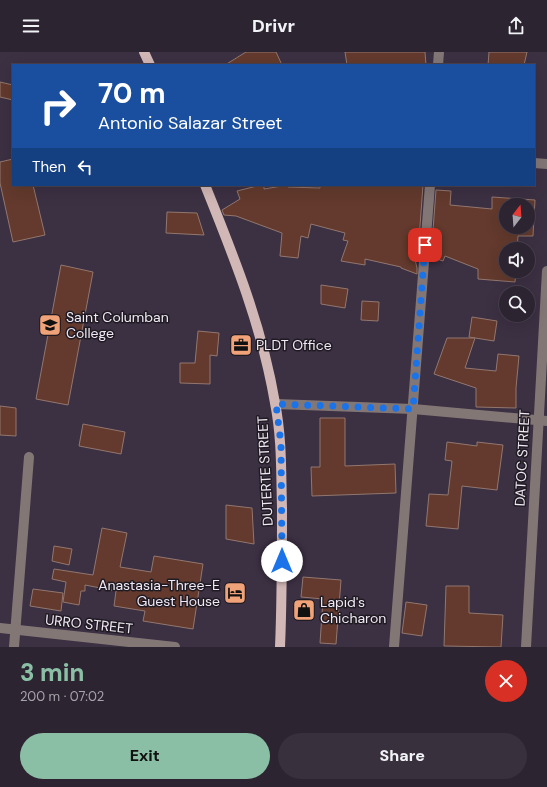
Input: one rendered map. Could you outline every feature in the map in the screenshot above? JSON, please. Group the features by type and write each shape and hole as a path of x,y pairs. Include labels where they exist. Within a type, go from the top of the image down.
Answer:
{"main road":[{"path":"144,52 150,64"},
{"name":"DUTERTE STREET","path":"205,186 238,265 256,322 268,366 276,404 281,444 282,563 280,647"}],"street":[{"path":"438,64 439,52"},
{"path":"535,163 547,164"},
{"path":"394,647 430,186"},
{"name":"DATOC STREET","path":"526,647 542,421 547,271"},
{"path":"276,404 413,409 542,421"},
{"path":"14,647 29,457"},
{"name":"URRO STREET","path":"0,628 141,645 175,647"}],"building":[{"path":"246,52 276,52 282,64 227,64"},
{"path":"345,52 425,52 426,64 347,64"},
{"path":"489,52 527,52 524,64 488,64"},
{"path":"0,82 12,85 12,100 0,97"},
{"path":"12,159 12,186 33,186 45,235 13,242 0,183 0,162"},
{"path":"257,186 264,186 264,189 282,186 320,188 320,186 423,186 418,253 413,251 417,274 401,267 365,259 365,265 341,261 348,241 343,240 345,233 311,224 308,238 301,236 298,258 280,256 282,233 236,216 224,215 222,210 240,199 237,191"},
{"path":"436,190 451,191 450,205 492,209 492,197 506,198 499,198 499,234 533,234 533,236 518,236 518,242 499,242 499,278 515,278 515,282 478,279 478,269 445,256 443,261 431,257"},
{"path":"167,212 197,213 204,235 166,233"},
{"path":"61,265 93,272 68,405 36,399"},
{"path":"321,285 348,289 345,308 321,304"},
{"path":"362,301 379,302 378,321 361,320"},
{"path":"472,317 497,321 494,341 469,337"},
{"path":"198,331 219,333 217,356 210,355 210,384 180,383 180,363 195,363"},
{"path":"447,338 475,338 465,368 496,371 498,354 519,356 516,408 476,407 476,388 434,374"},
{"path":"0,406 16,408 16,436 0,435"},
{"path":"320,418 345,418 345,466 395,464 396,493 312,496 311,467 320,467"},
{"path":"83,424 125,432 121,454 79,446"},
{"path":"447,442 477,446 477,442 503,445 497,490 462,486 458,529 426,526 429,494 448,495 452,461 445,460"},
{"path":"226,505 252,508 254,544 226,539"},
{"path":"102,528 127,533 120,567 151,572 154,556 203,564 193,629 143,621 145,611 114,606 116,591 85,585 85,591 81,591 79,605 63,602 66,582 52,579 54,569 93,575"},
{"path":"54,546 72,549 69,565 52,561"},
{"path":"303,577 341,580 336,644 320,643 323,599 301,597"},
{"path":"446,586 469,586 469,613 503,615 501,647 444,646"},
{"path":"33,589 63,593 61,611 30,606"},
{"path":"406,602 427,605 422,636 402,633"}],"place":[{"name":"Saint Columban College","path":"50,325"},
{"name":"PLDT Office","path":"241,345"},
{"name":"Anastasia-Three-E Guest House","path":"235,593"},
{"name":"Lapid's Chicharon","path":"304,610"}],"route":[{"path":"282,561 281,444 276,404 413,409 425,245"}]}
